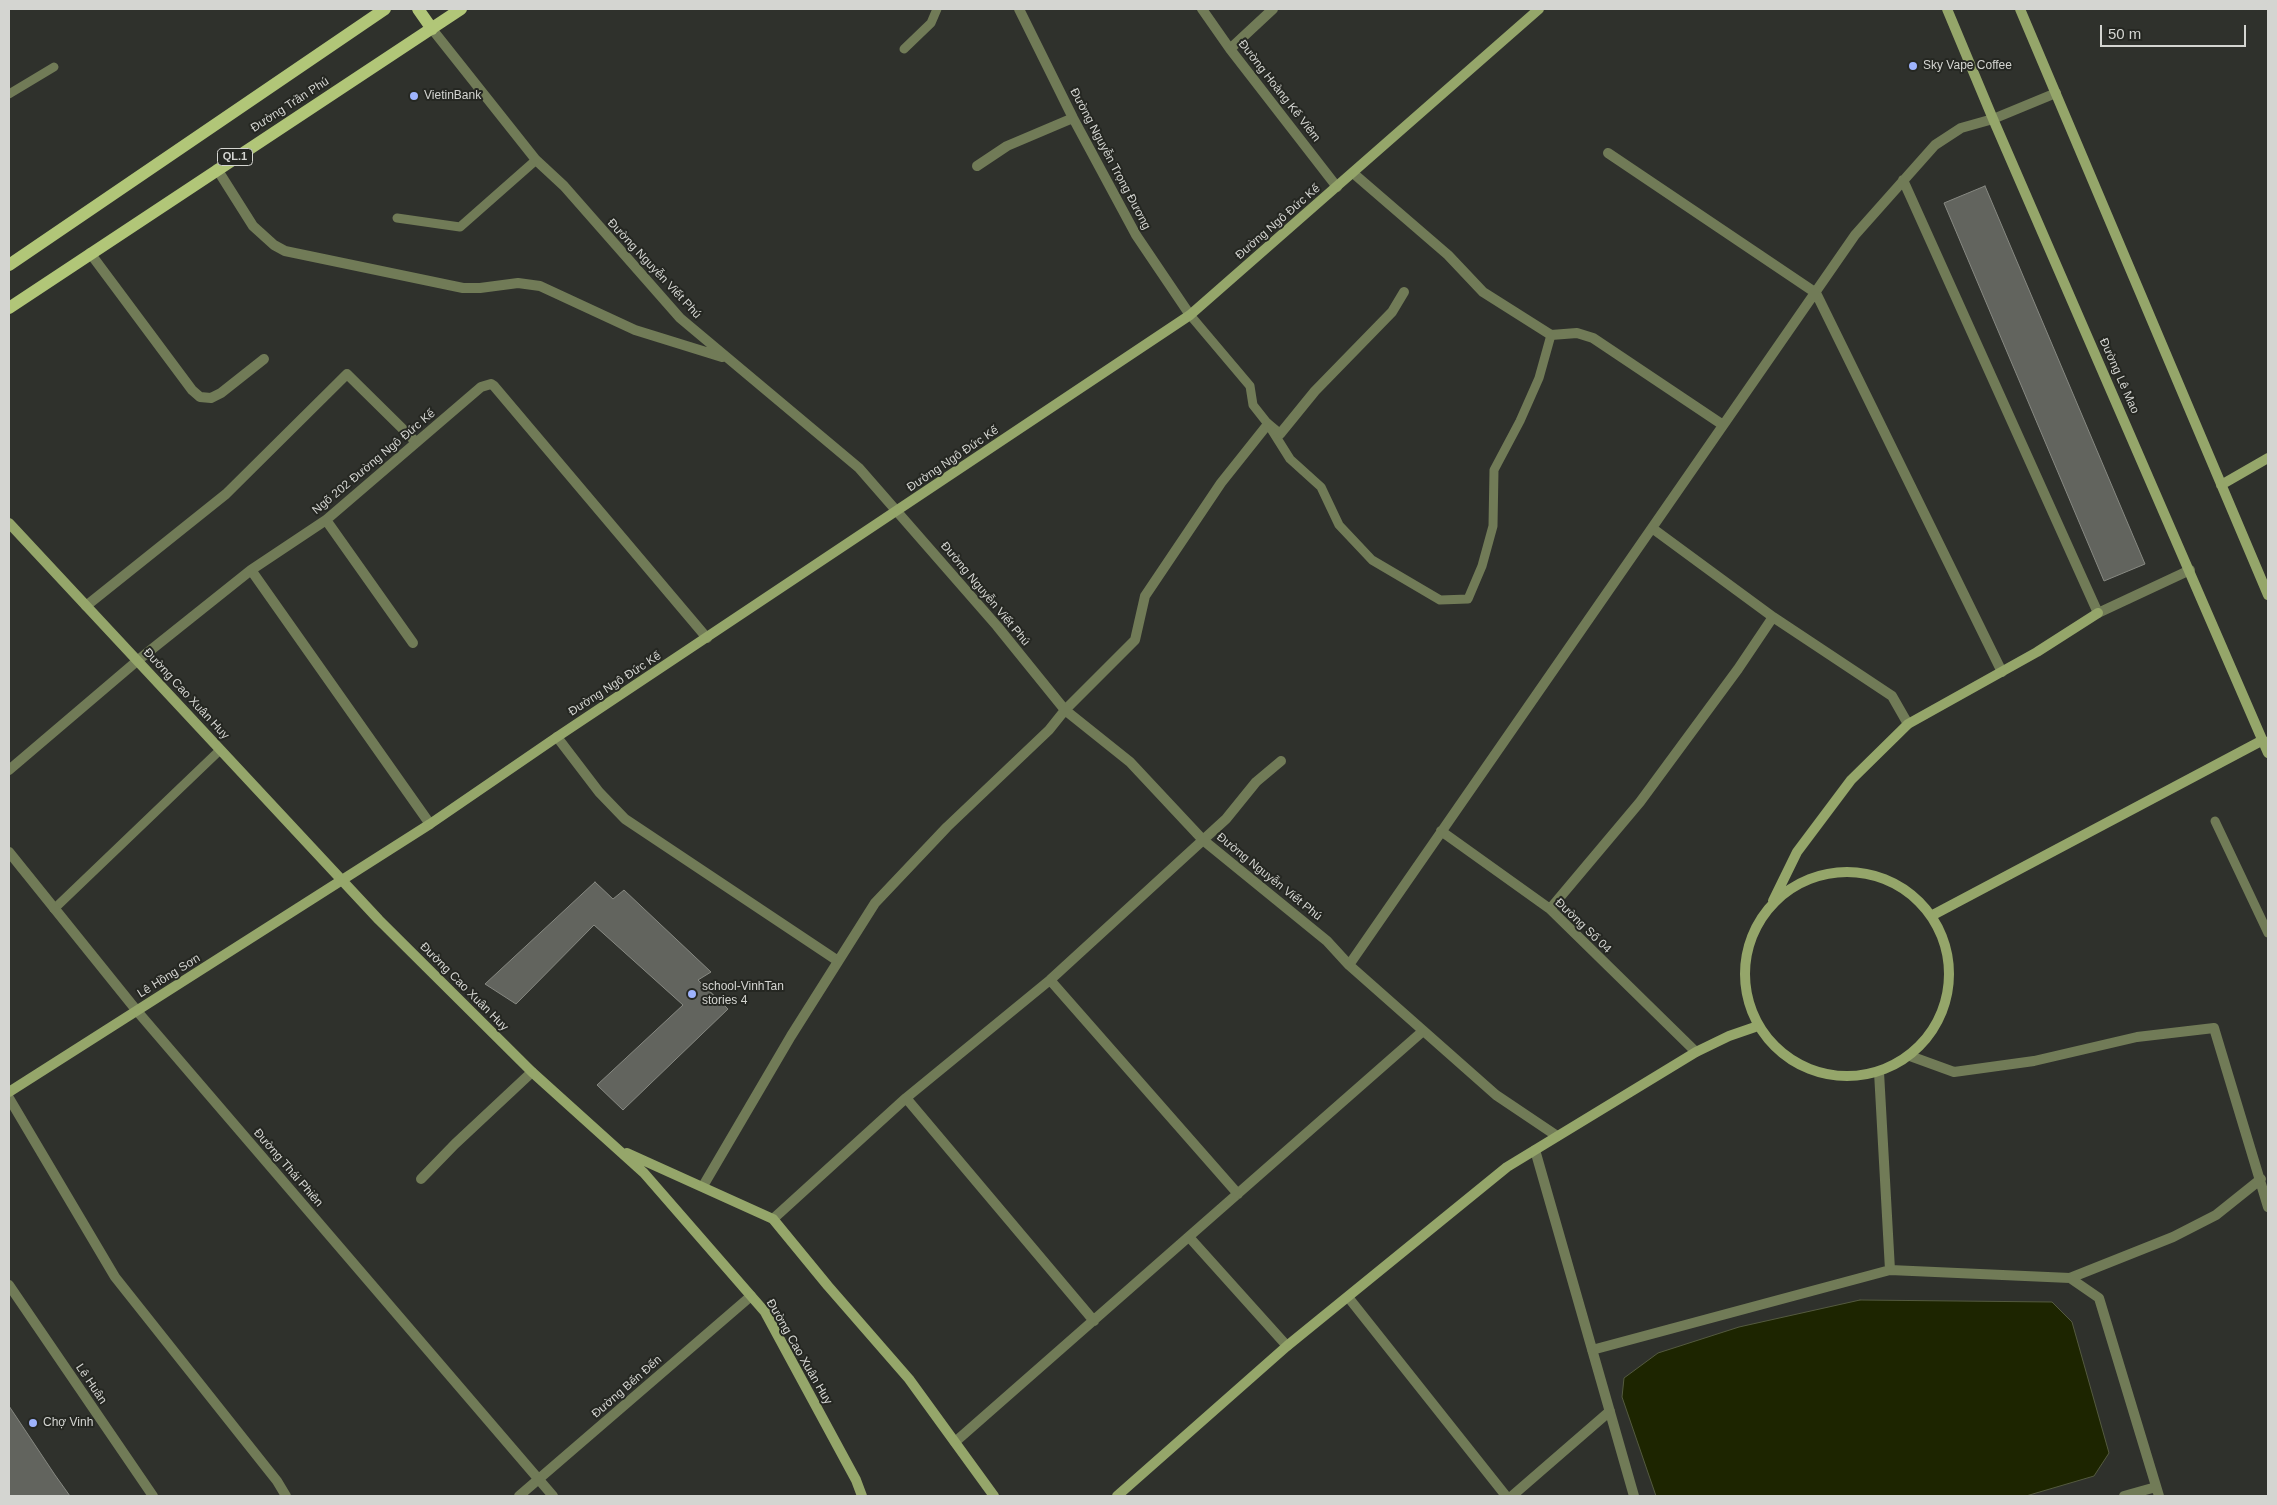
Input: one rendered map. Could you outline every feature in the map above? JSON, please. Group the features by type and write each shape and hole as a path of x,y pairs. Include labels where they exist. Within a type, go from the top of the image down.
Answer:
{"main road":[{"name":"Đường Trần Phú","path":"9,265 385,9"},
{"path":"418,9 432,29"},
{"name":"Đường Trần Phú","path":"9,308 461,9"}],"street":[{"name":"Đường Nguyễn Trọng Đương","path":"1019,9 1073,118 1136,235 1190,315"},
{"name":"Đường Hoàng Kế Viêm","path":"1202,9 1230,49 1337,187"},
{"path":"1230,49 1273,9"},
{"name":"Đường Ngô Đức Kế","path":"342,881 1190,315 1538,9"},
{"name":"Đường Lê Mao","path":"1947,9 2268,753"},
{"path":"2020,9 2268,595"},
{"name":"Đường Nguyễn Viết Phú","path":"432,29 536,160 564,186 680,318 725,358 794,412 859,468 997,626 1065,710 1130,762 1203,840 1327,941 1349,965 1496,1095 1557,1136"},
{"path":"1349,965 1855,235 1935,145 1961,128 1993,119 2056,93"},
{"path":"977,166 1013,143 1073,118"},
{"path":"1608,153 1816,293 2002,672"},
{"path":"217,169 253,226 274,245 285,251 463,288 480,288 518,283 540,286 635,330 725,358"},
{"path":"1353,173 1448,255 1483,292 1551,335 1577,333 1594,338 1723,425"},
{"path":"1903,180 2098,613"},
{"path":"90,253 192,390 200,397 211,398 221,393 264,359"},
{"path":"704,1186 791,1036 875,903 947,827 1049,730 1065,710 1135,640 1145,596 1221,483 1268,424 1280,434 1315,392 1392,312 1404,292"},
{"path":"86,606 226,494 347,374 416,442"},
{"name":"Ngõ 202 Đường Ngô Đức Kế","path":"9,770 137,661 251,570 326,520 481,387 491,384 707,638"},
{"path":"2221,485 2268,458"},
{"path":"326,520 413,643"},
{"name":"Đường Cao Xuân Huy","path":"9,522 379,920 532,1072 644,1173 765,1312 856,1480 862,1496"},
{"path":"1652,528 1773,617 1892,696 1908,724"},
{"path":"251,570 430,824"},
{"path":"1771,905 1797,884 1828,873 1860,872 1892,881 1920,901 1940,929 1950,963 1948,998 1934,1030 1910,1056 1879,1072 1844,1077 1810,1071 1780,1053 1758,1026 1746,996 1744,963 1753,932 1771,905 1797,852 1851,780 1908,724 2037,652 2098,613 2190,570"},
{"path":"1550,909 1640,802 1738,669 1773,617"},
{"path":"557,737 599,792 625,819 838,961"},
{"path":"1931,916 2263,740"},
{"path":"773,1219 906,1098 1050,980 1226,819 1256,782 1281,761"},
{"name":"Đường Số 04","path":"1441,831 1550,909 1696,1052"},
{"name":"Đường Thái Phiên","path":"9,852 137,1011 553,1496"},
{"name":"Lê Hồng Sơn","path":"9,1092 342,881"},
{"path":"1050,980 1238,1194"},
{"path":"1117,1496 1287,1346 1507,1167 1696,1052 1730,1036 1758,1026"},
{"path":"1910,1056 1954,1072 2034,1061 2138,1037 2214,1028 2268,1207"},
{"path":"955,1442 1423,1031"},
{"path":"421,1179 532,1072"},
{"path":"1879,1072 1890,1270"},
{"path":"9,1098 115,1277 277,1481 286,1496"},
{"path":"906,1098 1094,1321"},
{"path":"619,1149 773,1219 828,1286 909,1378 994,1496"},
{"path":"1535,1150 1634,1496"},
{"path":"1592,1350 1890,1270 2070,1278 2173,1236 2216,1215 2261,1179"},
{"path":"1189,1237 1287,1346"},
{"path":"2070,1278 2099,1298 2157,1492 2124,1496"},
{"name":"Lê Huân","path":"9,1285 153,1496"},
{"name":"Đường Bến Đến","path":"519,1496 539,1481 751,1296"},
{"path":"1348,1297 1506,1496"},
{"path":"1512,1496 1610,1411"}],"lane":[{"path":"904,49 931,23 937,9"},
{"path":"9,94 54,67"},
{"path":"397,218 460,227 536,160"},
{"path":"1190,315 1250,386 1252,405 1268,424 1290,459 1321,487 1339,525 1372,560 1440,600 1468,599 1482,566 1493,526 1494,470 1520,421 1539,378 1551,335"},
{"path":"54,909 220,750"},
{"path":"2215,821 2268,933"}],"shaded area":[{"path":"1860,1300 2052,1302 2072,1322 2109,1453 2094,1476 2026,1496 1656,1496 1622,1397 1624,1378 1658,1353 1739,1327"}],"building":[{"path":"1985,186 2145,564 2104,581 1944,203"},
{"name":"school-VinhTan stories 4","path":"595,882 613,899 624,890 711,972 698,980 728,1009 623,1110 597,1085 683,1005 594,925 516,1004 485,984"},
{"path":"9,1406 55,1475 70,1496 9,1496"}],"place":[{"name":"Sky Vape Coffee","path":"1913,66"},
{"name":"VietinBank","path":"414,96"},
{"name":"school-VinhTan stories 4","path":"692,994"},
{"name":"Chợ Vinh","path":"33,1423"}]}
